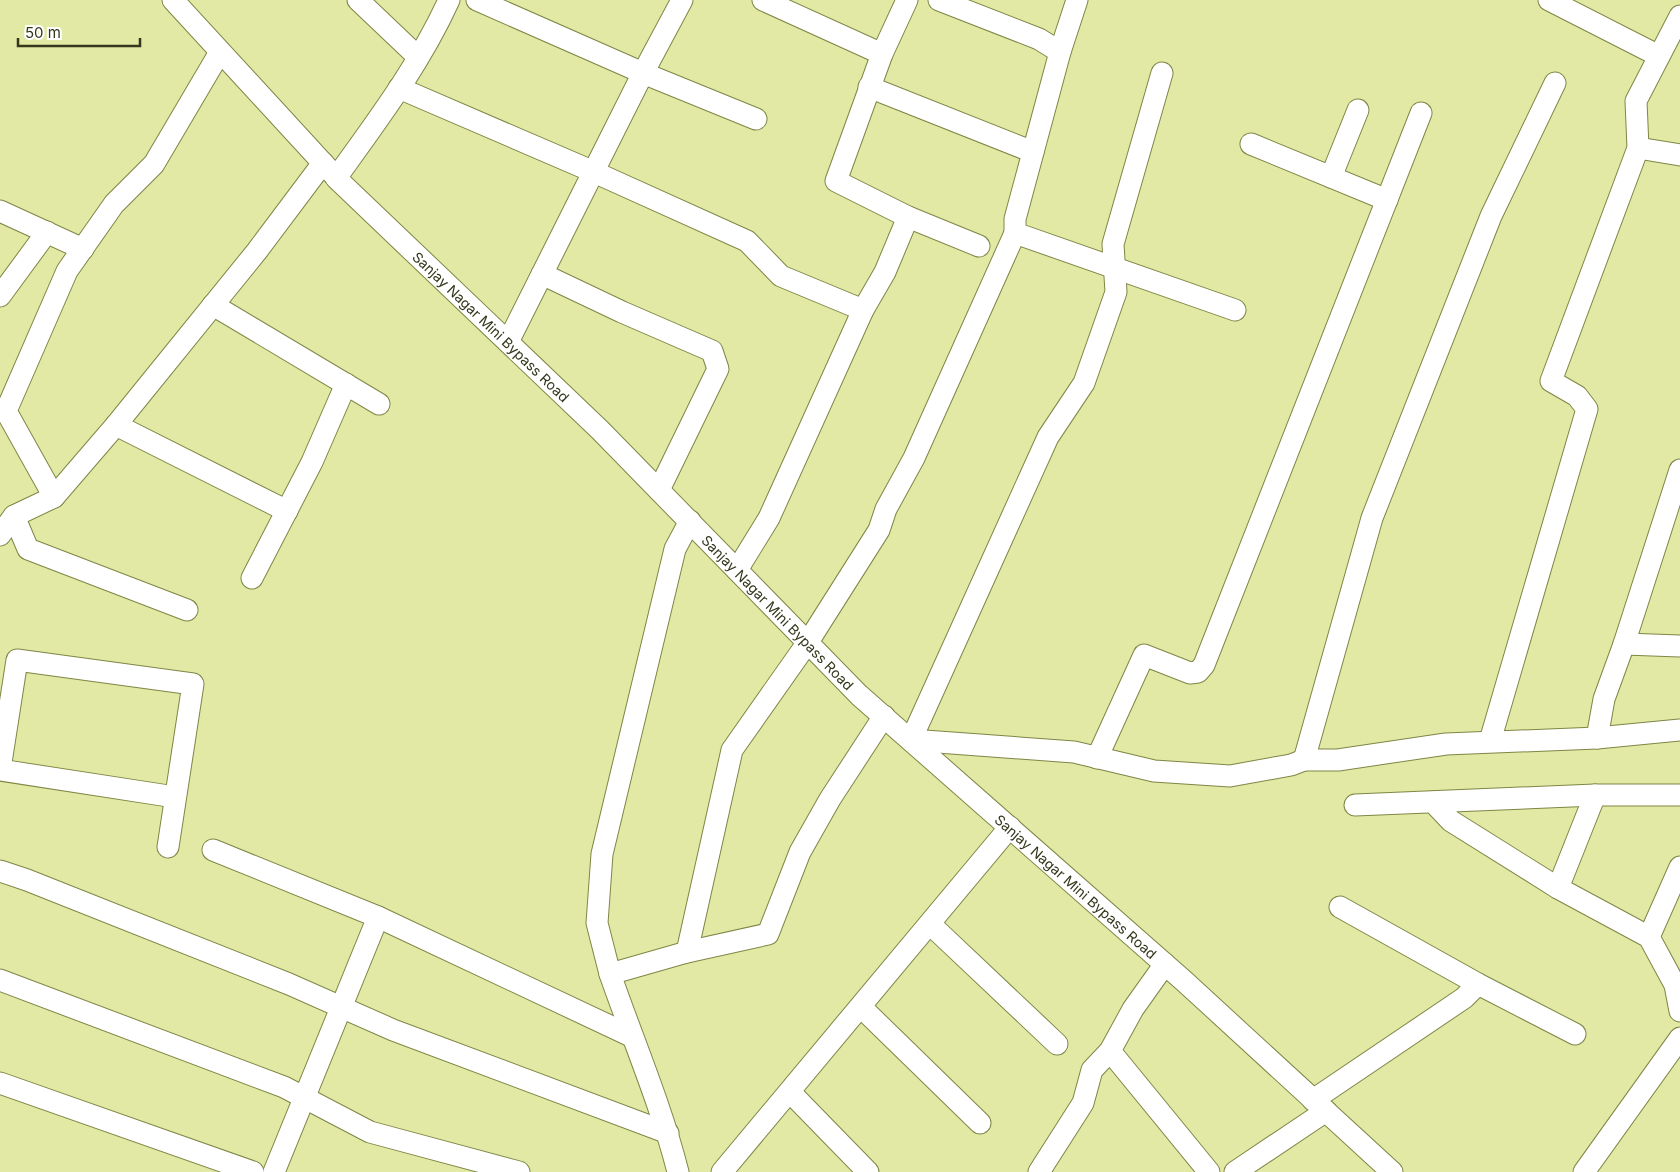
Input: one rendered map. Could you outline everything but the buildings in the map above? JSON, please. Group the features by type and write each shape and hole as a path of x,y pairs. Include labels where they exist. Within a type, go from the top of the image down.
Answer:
{"street":[{"name":"Sanjay Nagar Mini Bypass Road","path":"173,0 330,171 600,430 859,695 1165,964 1392,1172"},
{"path":"358,0 418,57"},
{"path":"0,535 14,516 54,497 116,425 257,251 330,171 399,88 439,22 449,0"},
{"path":"477,0 756,119"},
{"path":"508,342 643,72 682,0"},
{"path":"763,0 882,54"},
{"path":"907,0 869,87 836,181 908,217 979,246"},
{"path":"939,0 1039,38 1060,52"},
{"path":"687,952 732,750 808,642 879,530 886,509 914,458 1015,233 1015,219 1060,52 1077,0"},
{"path":"1549,0 1659,56"},
{"path":"1490,741 1587,409 1577,396 1551,381 1638,148 1636,101 1680,16"},
{"path":"54,497 6,411 67,271 114,204 154,164 220,52"},
{"path":"1162,73 1113,244 1116,292 1084,383 1048,437 911,740 1074,752 1154,771 1230,776 1291,765 1304,760 1338,760 1446,744 1597,738 1680,730"},
{"path":"1304,760 1372,518 1492,216 1555,83"},
{"path":"869,87 1033,152"},
{"path":"399,88 594,172 746,241 781,276 863,310"},
{"path":"1331,177 1358,110"},
{"path":"1097,758 1144,655 1190,673 1198,672 1204,665 1421,112"},
{"path":"1251,144 1387,200"},
{"path":"1638,148 1680,155"},
{"path":"0,211 83,248"},
{"path":"737,570 769,518 863,310 885,272 908,217"},
{"path":"0,296 47,232"},
{"path":"1015,233 1114,266 1235,310"},
{"path":"542,274 622,312 712,351 718,369 659,490"},
{"path":"213,305 379,404"},
{"path":"252,578 312,462 346,384"},
{"path":"116,425 287,511"},
{"path":"1597,738 1604,699 1679,477"},
{"path":"14,516 28,550 187,610"},
{"path":"678,1172 668,1133 631,1036 610,974 597,923 602,854 675,549 690,521"},
{"path":"1624,644 1680,646"},
{"path":"168,847 193,684 17,660 0,770 175,797"},
{"path":"610,974 687,952 768,934 800,852 830,799 884,716"},
{"path":"1356,805 1595,795 1680,795"},
{"path":"1558,888 1595,795"},
{"path":"1433,802 1451,821 1558,888 1649,936 1674,985 1680,1011"},
{"path":"722,1172 1010,827"},
{"path":"213,850 378,917 631,1036"},
{"path":"1649,936 1680,867"},
{"path":"0,871 271,977 393,1030 668,1133"},
{"path":"1340,907 1478,984 1575,1034"},
{"path":"274,1172 378,917"},
{"path":"930,924 1057,1044"},
{"path":"1039,1172 1083,1103 1092,1070 1110,1051 1133,1008 1165,964"},
{"path":"0,980 284,1087 370,1132 519,1172"},
{"path":"1235,1172 1319,1106 1464,998 1478,984"},
{"path":"861,1007 980,1123"},
{"path":"1584,1172 1680,1038"},
{"path":"1110,1051 1209,1172"},
{"path":"1,1086 253,1172"},
{"path":"790,1092 868,1172"}]}
